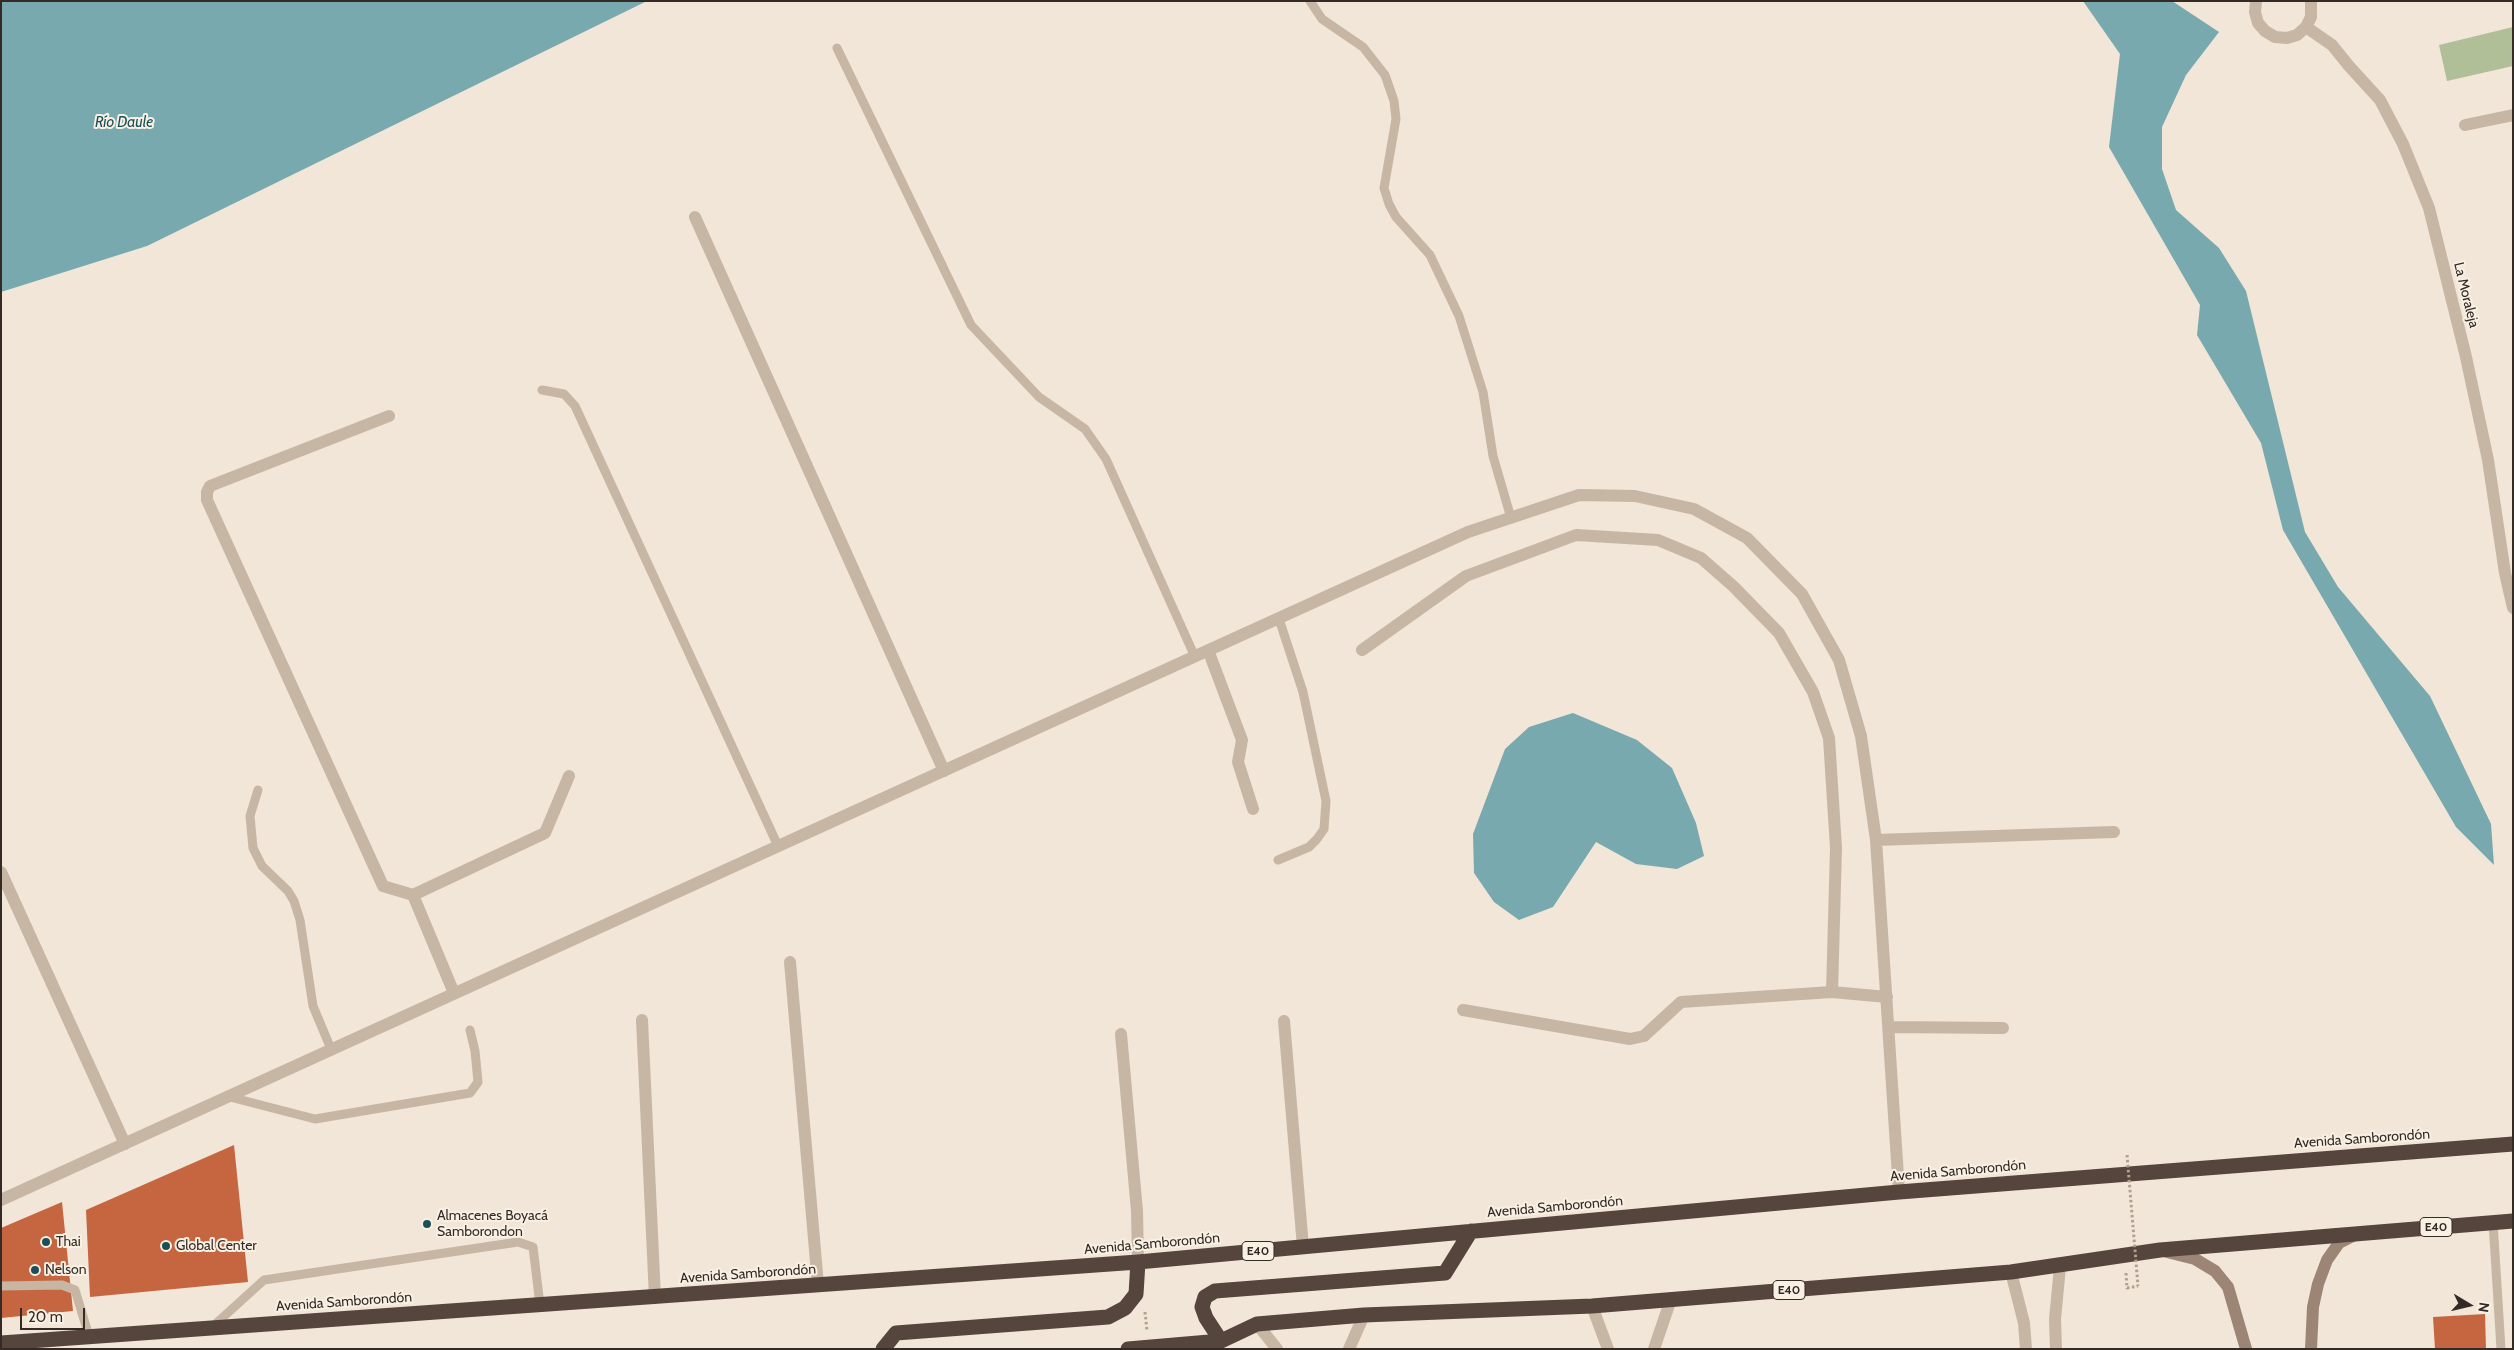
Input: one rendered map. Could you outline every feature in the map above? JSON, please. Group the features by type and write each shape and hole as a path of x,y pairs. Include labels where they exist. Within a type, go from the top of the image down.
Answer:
{"highway":[{"name":"Avenida Samborondón","path":"1,1342 540,1304 655,1298 1138,1262 1899,1192 2513,1144"},
{"name":"E40","path":"1128,1349 1221,1340 1257,1324 1364,1315 1592,1306 2010,1272 2060,1267 2160,1250 2513,1220"},
{"path":"1221,1340 1206,1318 1202,1307 1205,1297 1215,1291 1445,1273 1472,1232"},
{"path":"883,1349 896,1333 1108,1318 1125,1308 1136,1294 1138,1262"}],"street":[{"path":"2256,1 2255,12 2258,23 2270,34 2286,38 2297,35 2306,27 2312,17 2311,1"},
{"name":"La Moraleja","path":"2306,27 2332,45 2380,100 2403,144 2429,208 2466,357 2488,460 2505,573 2513,608"},
{"path":"2465,125 2513,115"},
{"path":"695,217 944,771"},
{"path":"388,416 210,486 207,492 207,500 383,886 413,895 545,833 569,776"},
{"path":"1,1200 1468,532 1579,495 1635,496 1694,509 1747,538 1802,594 1839,660 1861,736 1876,840 1890,1027 1899,1192"},
{"path":"1362,650 1466,576 1576,536 1658,540 1701,558 1734,586 1779,632 1813,692 1829,738 1836,848 1832,992"},
{"path":"1208,650 1242,740 1238,762 1253,809"},
{"path":"1876,840 2114,832"},
{"path":"1,872 125,1144"},
{"path":"413,895 454,994"},
{"path":"790,962 818,1285"},
{"path":"1463,1010 1630,1039 1644,1036 1680,1002 1832,992 1888,997"},
{"path":"642,1020 655,1298"},
{"path":"1284,1021 1303,1247"},
{"path":"1890,1027 2003,1028"},
{"path":"1121,1034 1137,1211 1138,1262"},
{"path":"2311,1349 2313,1307 2318,1284 2327,1260 2339,1243 2358,1233"},
{"path":"2160,1250 2195,1259 2215,1271 2228,1287 2246,1349"},
{"path":"2056,1349 2055,1319 2060,1267"},
{"path":"2010,1272 2024,1324 2026,1349"},
{"path":"1654,1349 1670,1299"},
{"path":"1592,1306 1608,1349"},
{"path":"1349,1349 1364,1315"},
{"path":"1257,1324 1276,1349"}],"lane":[{"path":"1310,1 1322,19 1363,47 1385,75 1394,101 1396,119 1384,188 1386,196 1396,217 1430,255 1446,285 1459,316 1483,392 1493,456 1511,518"},
{"path":"837,48 971,325 1039,396 1085,429 1106,458 1195,657"},
{"path":"542,390 564,394 575,406 778,846"},
{"path":"1278,860 1309,848 1317,839 1324,829 1326,801 1303,692 1279,619"},
{"path":"258,790 250,816 253,848 262,866 288,891 298,910 313,1006 331,1050"},
{"path":"230,1097 315,1119 470,1093 478,1082 475,1051 470,1030"},
{"path":"2493,1222 2501,1349"},
{"path":"211,1328 264,1280 518,1242 533,1247 540,1304"},
{"path":"1,1286 62,1285 76,1290 89,1336"}],"path":[{"path":"2126,1270 2127,1288 2138,1286 2127,1155"}],"green space":[{"path":"2513,27 2513,66 2447,81 2439,45"}],"water":[{"name":"Río Daule","path":"1,1 647,1 147,246 1,292"},
{"path":"2083,1 2172,1 2219,32 2186,75 2162,127 2162,169 2176,210 2219,248 2246,291 2305,532 2338,587 2430,696 2491,824 2494,865 2456,827 2283,530 2261,443 2197,335 2200,305 2109,147 2120,54"},
{"path":"1573,713 1637,740 1672,768 1696,823 1704,856 1677,869 1636,864 1596,842 1553,907 1519,920 1494,902 1474,873 1473,834 1505,749 1529,727"}],"building":[{"name":"Global Center","path":"234,1145 248,1282 90,1297 86,1210"},
{"name":"Nelson","path":"62,1202 73,1311 1,1318 1,1228"},
{"path":"2485,1314 2486,1349 2435,1349 2433,1317"}],"place":[{"name":"Almacenes Boyacá Samborondon","path":"427,1224"},
{"name":"Thai","path":"46,1242"},
{"name":"Global Center","path":"166,1246"},
{"name":"Nelson","path":"35,1270"}]}
